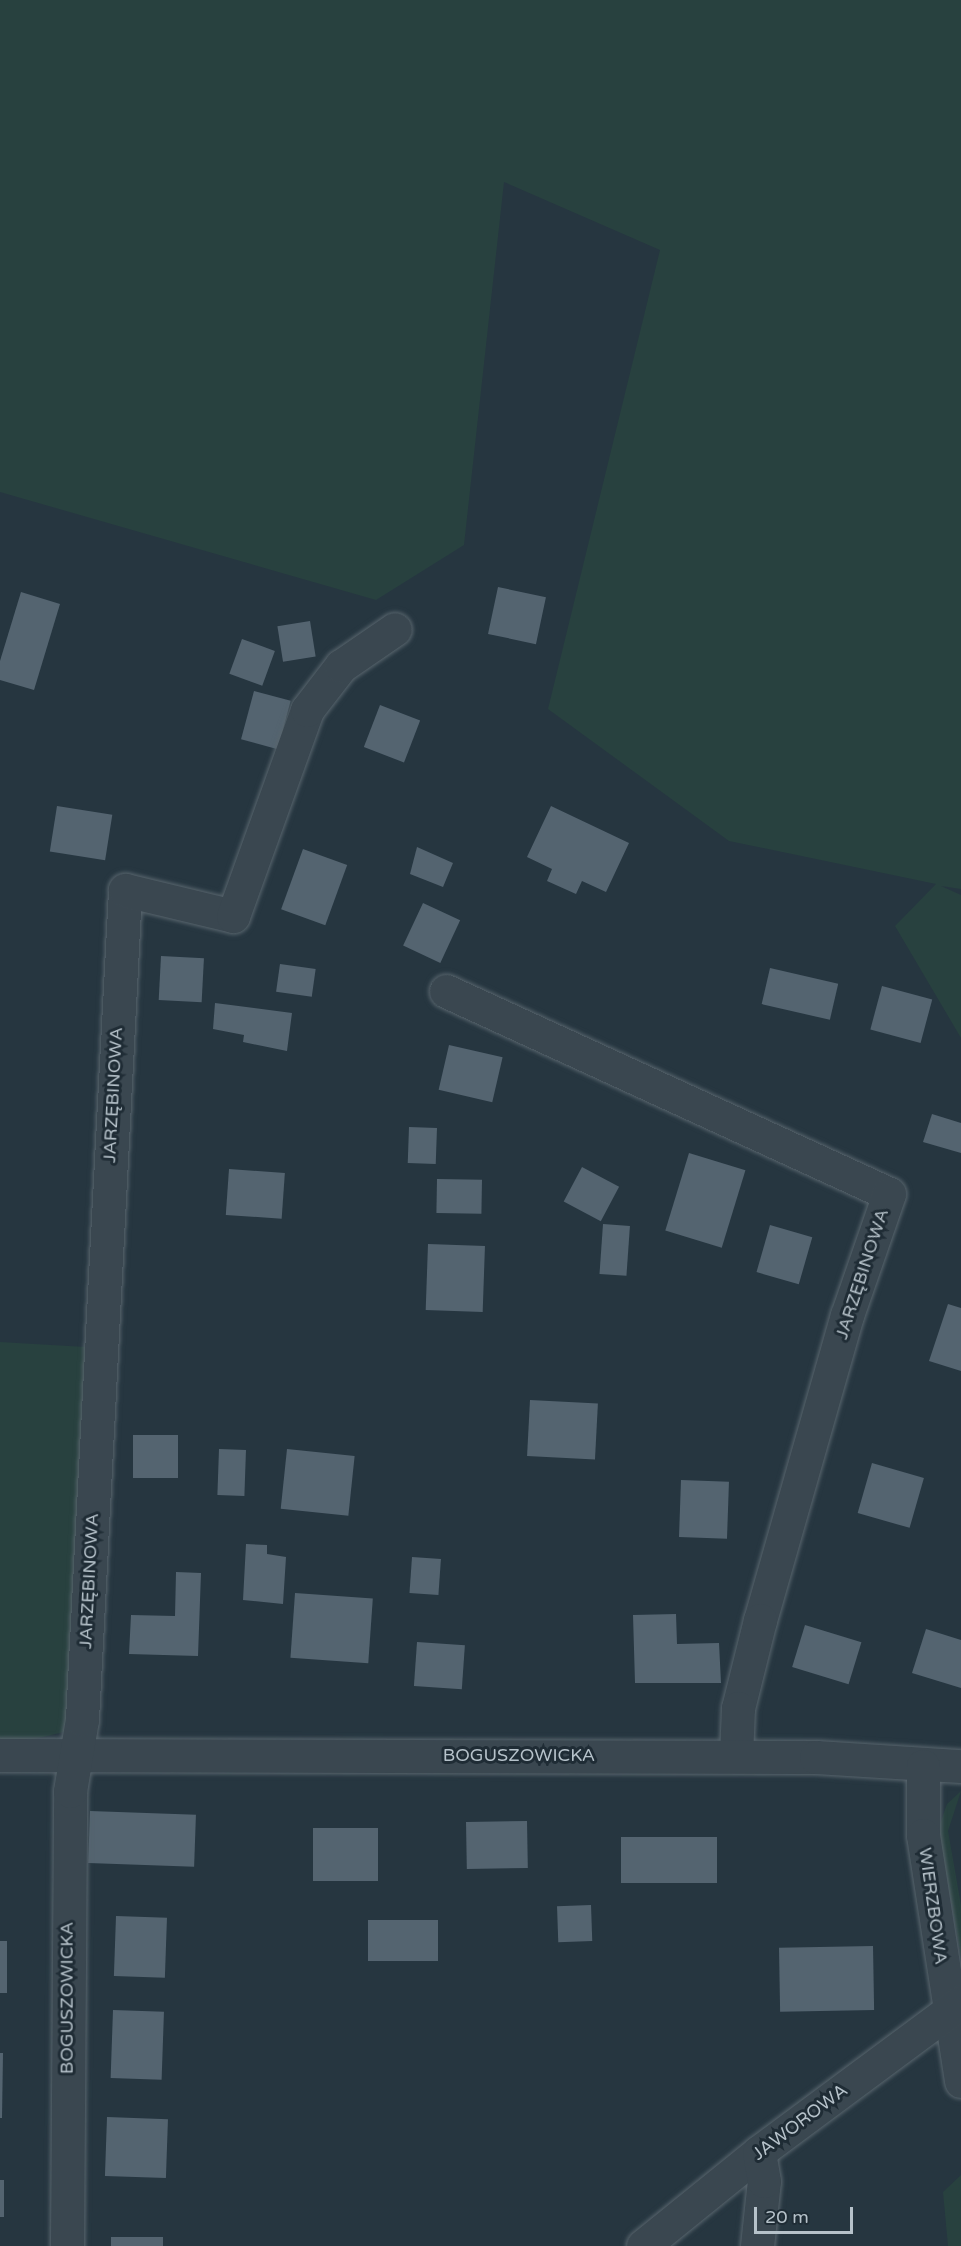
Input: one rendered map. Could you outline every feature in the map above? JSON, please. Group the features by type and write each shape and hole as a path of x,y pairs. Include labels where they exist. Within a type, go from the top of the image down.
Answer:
{"street":[{"name":"JARZĘBINOWA","path":"76,1751 125,890 233,916 307,710 341,666 395,629"},
{"name":"JARZĘBINOWA","path":"446,991 889,1194 847,1315 760,1620 738,1708 736,1756"},
{"name":"BOGUSZOWICKA","path":"0,1755 76,1751 736,1756 961,1766"},
{"name":"BOGUSZOWICKA","path":"66,2246 70,1791 76,1751"},
{"name":"WIERZBOWA","path":"923,1766 923,1835 955,2007 961,2081"},
{"name":"JAWOROWA","path":"643,2246 759,2152 955,2007"},
{"path":"757,2246 764,2181 759,2152"}],"green space":[{"path":"0,0 961,0 961,889 941,886 961,895 961,1038 895,926 936,884 729,841 548,709 660,250 504,182 464,545 376,600 0,492"},
{"path":"0,1342 86,1347 68,1731 0,1747"},
{"path":"961,1791 948,1831 961,1905 961,1956 938,1830 947,1804"},
{"path":"961,2175 961,2246 948,2246 943,2192"}],"building":[{"path":"498,587 546,597 536,644 488,634"},
{"path":"21,592 60,604 34,690 0,680 0,661"},
{"path":"310,621 316,657 283,662 277,626"},
{"path":"242,639 275,651 262,686 229,674"},
{"path":"254,691 291,701 278,749 241,739"},
{"path":"380,705 420,720 404,762 364,747"},
{"path":"57,806 112,815 105,860 50,851"},
{"path":"551,806 629,843 606,892 582,881 576,894 547,881 552,869 527,857"},
{"path":"417,847 453,863 443,887 410,874"},
{"path":"303,849 347,865 325,925 281,909"},
{"path":"423,903 460,920 440,963 403,946"},
{"path":"161,956 204,958 202,1002 159,1000"},
{"path":"280,964 316,969 312,997 276,992"},
{"path":"770,968 838,984 830,1020 762,1004"},
{"path":"882,986 932,999 921,1043 870,1029"},
{"path":"215,1003 292,1013 287,1051 243,1042 244,1035 213,1029"},
{"path":"449,1045 503,1057 492,1102 439,1090"},
{"path":"932,1114 961,1123 961,1153 923,1142"},
{"path":"409,1127 437,1128 436,1164 408,1163"},
{"path":"689,1153 745,1170 722,1248 665,1230"},
{"path":"582,1167 619,1187 601,1221 564,1201"},
{"path":"229,1169 285,1173 282,1219 226,1215"},
{"path":"437,1179 482,1180 481,1214 436,1213"},
{"path":"603,1224 630,1226 626,1276 600,1274"},
{"path":"770,1225 812,1237 799,1284 756,1272"},
{"path":"428,1244 485,1246 483,1312 426,1310"},
{"path":"948,1304 961,1308 961,1371 929,1361"},
{"path":"530,1400 598,1404 595,1459 527,1456"},
{"path":"133,1435 178,1435 178,1478 133,1478"},
{"path":"219,1449 246,1450 244,1496 217,1495"},
{"path":"287,1449 355,1456 348,1516 281,1509"},
{"path":"872,1463 924,1478 910,1528 858,1513"},
{"path":"681,1480 729,1482 727,1539 679,1537"},
{"path":"246,1544 267,1545 267,1554 286,1557 283,1604 243,1600"},
{"path":"412,1557 441,1559 438,1595 409,1593"},
{"path":"176,1572 201,1573 198,1656 129,1654 131,1615 175,1616"},
{"path":"295,1593 373,1598 368,1663 290,1658"},
{"path":"676,1614 677,1644 719,1643 721,1683 635,1683 633,1615"},
{"path":"805,1625 861,1642 849,1684 792,1667"},
{"path":"926,1629 961,1640 961,1688 912,1673"},
{"path":"417,1642 465,1645 462,1689 414,1686"},
{"path":"90,1811 196,1815 194,1867 88,1863"},
{"path":"527,1821 528,1868 467,1869 466,1822"},
{"path":"313,1828 378,1828 378,1881 313,1881"},
{"path":"621,1837 717,1837 717,1883 621,1883"},
{"path":"591,1905 592,1941 558,1942 557,1906"},
{"path":"116,1916 167,1918 165,1978 114,1976"},
{"path":"368,1920 438,1920 438,1961 368,1961"},
{"path":"0,1941 7,1941 7,1993 0,1993"},
{"path":"873,1946 874,2010 780,2012 779,1948"},
{"path":"113,2010 164,2012 162,2080 111,2078"},
{"path":"0,2053 3,2053 2,2118 0,2118"},
{"path":"107,2117 168,2119 166,2178 105,2176"},
{"path":"0,2180 4,2180 4,2217 0,2217"},
{"path":"111,2237 163,2237 163,2246 111,2246"}]}
